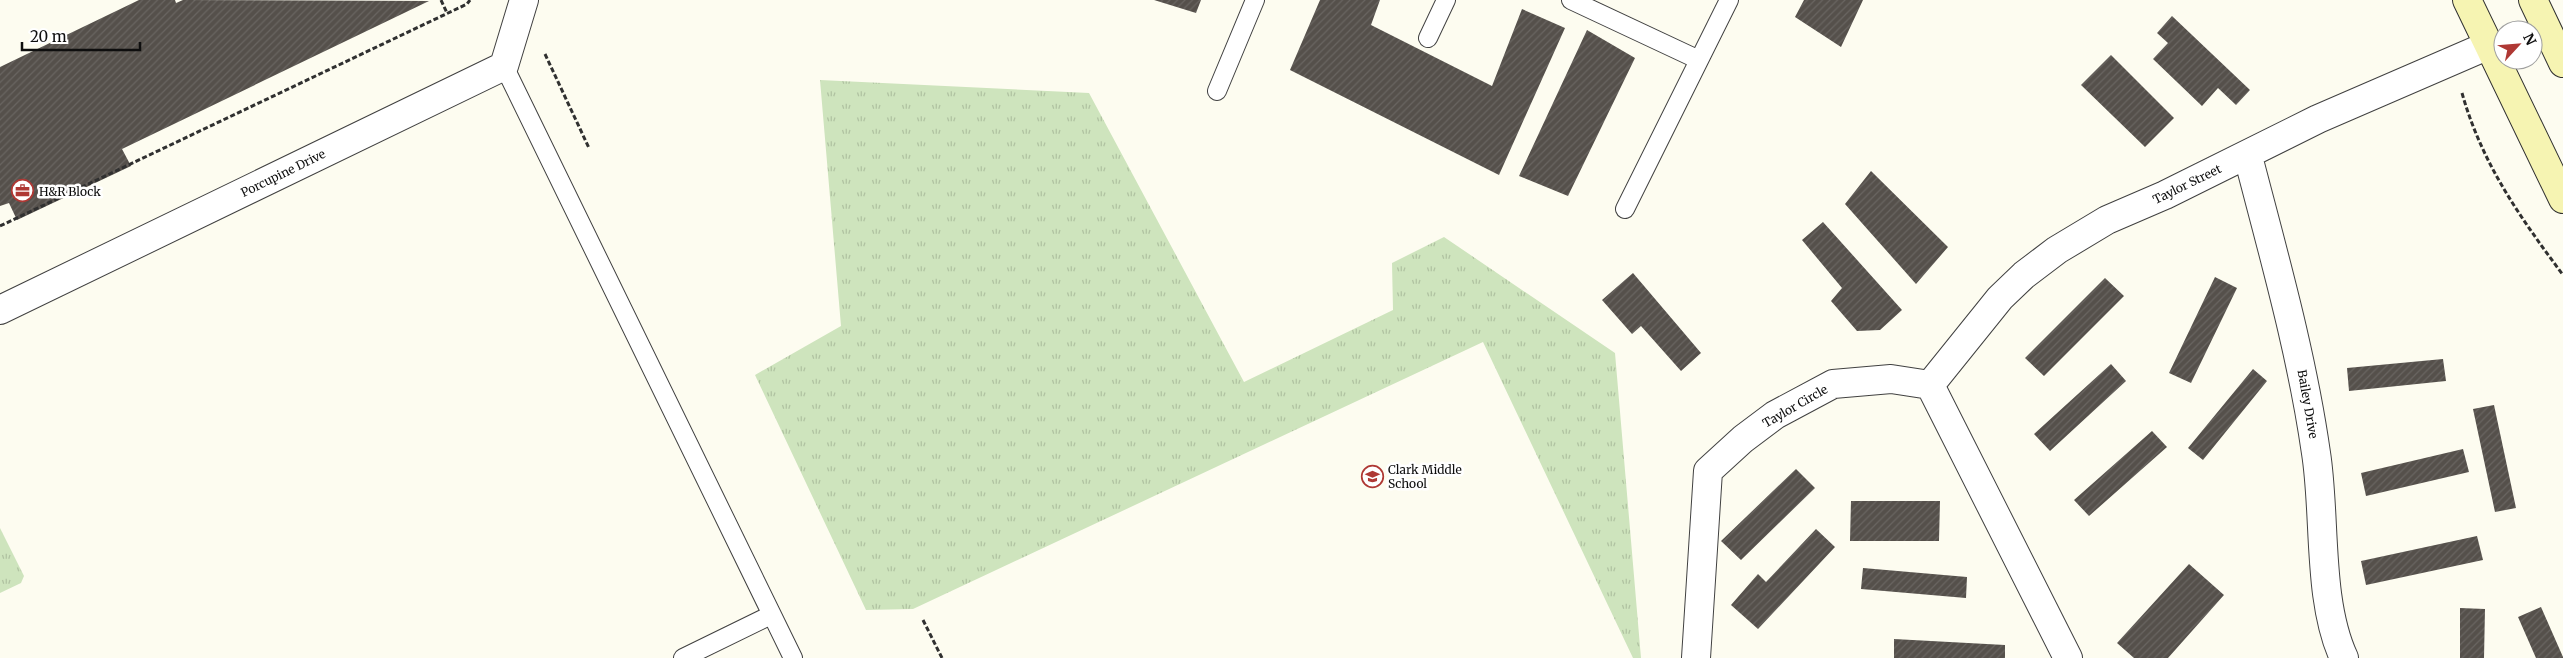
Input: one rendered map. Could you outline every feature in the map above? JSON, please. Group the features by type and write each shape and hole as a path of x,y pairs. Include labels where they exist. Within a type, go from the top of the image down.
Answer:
{"main road":[{"path":"2467,0 2563,199"},
{"path":"2533,0 2563,63"}],"street":[{"path":"504,66 524,0"},
{"name":"Taylor Street","path":"1930,385 2000,298 2024,275 2057,250 2108,220 2165,195 2327,115 2489,45"},
{"name":"Porcupine Drive","path":"0,310 504,66"},
{"name":"Bailey Drive","path":"2244,156 2250,164 2295,335 2317,454 2335,639 2344,658"},
{"name":"Taylor Circle","path":"1696,658 1708,471 1742,438 1775,415 1833,384 1891,379 1930,385"},
{"path":"1930,385 2068,658"}],"lane":[{"path":"1218,91 1255,0"},
{"path":"1428,38 1446,0"},
{"path":"1572,0 1699,60"},
{"path":"1625,209 1729,0"},
{"path":"504,66 793,658"},
{"path":"684,658 772,615"}],"path":[{"path":"441,0 447,14"},
{"path":"0,226 447,14 467,4 470,0"},
{"path":"544,51 589,148"},
{"path":"2453,60 2469,117 2498,182 2563,275"},
{"path":"924,620 942,658"}],"green space":[{"path":"820,80 1089,93 1244,382 1393,310 1392,263 1444,237 1615,353 1641,658 1633,658 1483,342 913,609 866,610 755,375 841,326"},
{"path":"0,528 24,576 21,583 0,593"}],"building":[{"path":"139,0 175,0 176,3 183,0 429,1 122,149 131,166 17,220 9,203 0,206 0,67"},
{"path":"1154,0 1201,0 1196,13"},
{"path":"1320,0 1380,0 1371,25 1492,86 1522,9 1565,28 1499,175 1290,70"},
{"path":"1804,0 1863,0 1841,47 1795,17"},
{"path":"2172,16 2250,90 2236,105 2218,88 2202,106 2153,59 2168,43 2157,33"},
{"path":"1587,30 1635,58 1568,196 1519,176"},
{"path":"2111,55 2174,118 2145,147 2081,85"},
{"path":"1871,171 1948,247 1916,284 1845,204"},
{"path":"1823,222 1902,310 1880,330 1857,331 1831,301 1842,288 1802,240"},
{"path":"1633,273 1701,353 1681,371 1641,326 1632,334 1602,300"},
{"path":"2215,277 2237,288 2191,383 2169,373"},
{"path":"2105,278 2124,296 2044,376 2025,358"},
{"path":"2443,359 2446,381 2349,391 2347,368"},
{"path":"2111,364 2126,381 2050,451 2034,434"},
{"path":"2253,369 2267,381 2203,460 2188,448"},
{"path":"2494,405 2516,508 2495,512 2473,409"},
{"path":"2152,431 2167,447 2089,516 2074,500"},
{"path":"2463,449 2469,472 2366,496 2361,473"},
{"path":"1796,469 1815,488 1741,560 1721,541"},
{"path":"1851,501 1940,501 1939,541 1850,541"},
{"path":"1816,529 1835,547 1758,629 1731,605 1758,574 1766,582"},
{"path":"2477,536 2483,560 2366,585 2361,561"},
{"path":"2189,564 2224,595 2168,658 2134,658 2117,643"},
{"path":"1863,568 1967,577 1966,598 1861,589"},
{"path":"2541,607 2563,658 2536,658 2518,617"},
{"path":"2460,608 2485,609 2484,658 2460,658"},
{"path":"1894,639 2005,645 2005,658 1894,658"}],"place":[{"name":"H&R Block","path":"23,191"},
{"name":"Clark Middle School","path":"1372,476"}]}
